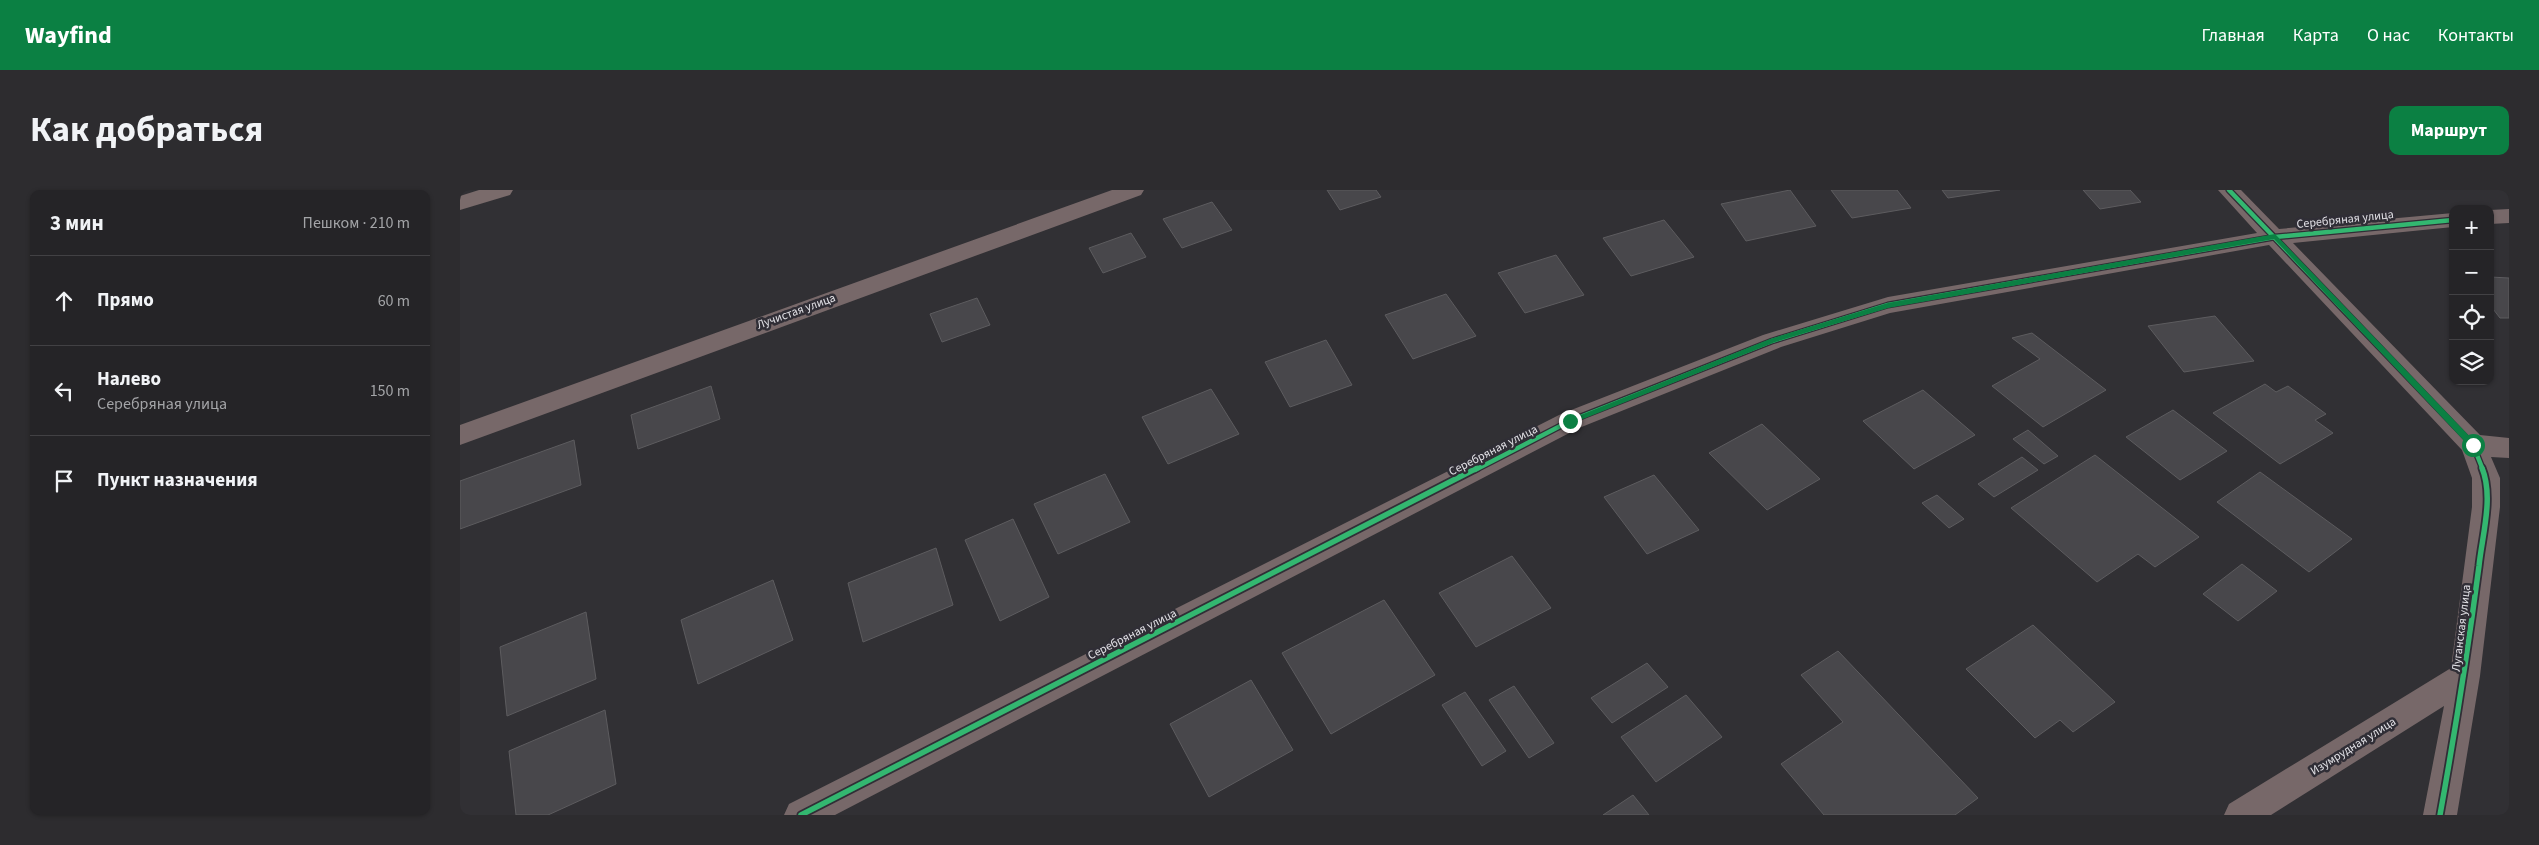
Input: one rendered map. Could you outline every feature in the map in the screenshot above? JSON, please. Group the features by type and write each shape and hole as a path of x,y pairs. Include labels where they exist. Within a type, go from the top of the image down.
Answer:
{"main road":[{"path":"460,203 502,190"}],"street":[{"name":"Лучистая улица","path":"460,436 1133,190"},
{"path":"2228,190 2473,445 2509,448"},
{"path":"2494,217 2509,216"},
{"name":"Серебряная улица","path":"801,815 1570,421 1772,340 1888,306 2275,237 2449,220"},
{"name":"Луганская улица","path":"2440,815 2465,676 2486,507 2486,478 2473,445"},
{"name":"Изумрудная улица","path":"2241,815 2465,676"}],"building":[{"path":"1327,190 1376,190 1381,197 1340,210"},
{"path":"1790,190 1816,226 1746,241 1721,204"},
{"path":"1831,190 1897,190 1911,208 1852,218"},
{"path":"1942,190 2000,190 1948,198"},
{"path":"2083,190 2130,190 2141,202 2100,209"},
{"path":"1212,202 1232,230 1182,248 1163,219"},
{"path":"1664,220 1694,257 1631,276 1603,238"},
{"path":"1131,233 1146,257 1103,273 1089,248"},
{"path":"1556,255 1584,295 1525,313 1498,273"},
{"path":"2494,277 2509,278 2509,318 2500,318 2494,310"},
{"path":"1446,294 1476,336 1413,359 1385,315"},
{"path":"977,298 990,325 942,342 930,314"},
{"path":"2215,316 2254,361 2184,372 2148,326"},
{"path":"2032,333 2106,390 2043,427 1992,386 2040,359 2012,338"},
{"path":"1326,340 1352,385 1290,407 1265,362"},
{"path":"2265,384 2276,392 2288,386 2326,414 2315,420 2333,433 2280,464 2213,413"},
{"path":"711,386 720,419 638,449 631,415"},
{"path":"1211,389 1239,434 1168,464 1142,417"},
{"path":"1923,390 1975,435 1914,469 1863,421"},
{"path":"2173,410 2227,451 2180,480 2126,437"},
{"path":"1762,424 1820,479 1767,510 1709,453"},
{"path":"2028,430 2058,456 2044,464 2013,439"},
{"path":"574,440 581,485 460,529 460,481"},
{"path":"2095,455 2199,537 2155,567 2138,554 2097,582 2011,508"},
{"path":"2022,457 2038,470 1994,497 1978,484"},
{"path":"2260,472 2352,539 2309,572 2217,502"},
{"path":"1105,474 1130,522 1058,554 1034,504"},
{"path":"1654,475 1699,530 1647,554 1604,497"},
{"path":"1937,495 1964,519 1949,528 1922,503"},
{"path":"1013,519 1049,597 1000,621 965,540"},
{"path":"936,548 953,605 863,642 848,583"},
{"path":"1512,556 1551,608 1476,647 1439,593"},
{"path":"2242,564 2277,591 2238,621 2203,594"},
{"path":"773,580 793,640 698,684 681,620"},
{"path":"1384,600 1435,675 1331,734 1282,653"},
{"path":"586,612 596,679 507,716 500,647"},
{"path":"2033,625 2115,702 2073,732 2060,720 2035,738 1966,669"},
{"path":"1838,651 1978,798 1955,815 1824,815 1781,764 1843,722 1801,675"},
{"path":"1647,663 1668,687 1612,723 1591,698"},
{"path":"1251,680 1293,750 1209,797 1170,724"},
{"path":"1514,686 1554,743 1529,758 1489,700"},
{"path":"1465,692 1506,751 1482,766 1442,705"},
{"path":"1686,695 1722,737 1656,782 1621,737"},
{"path":"605,710 616,784 548,815 516,815 509,751"},
{"path":"1633,795 1649,815 1603,815"}],"cycle path":[{"path":"2229,190 2473,445 2486,478 2486,507 2465,676 2440,815"},
{"path":"801,815 1570,421 1772,341 1888,305 2275,237 2449,220"}],"route":[{"path":"1570,421 1772,340 1888,306 2275,237 2473,445"}]}
